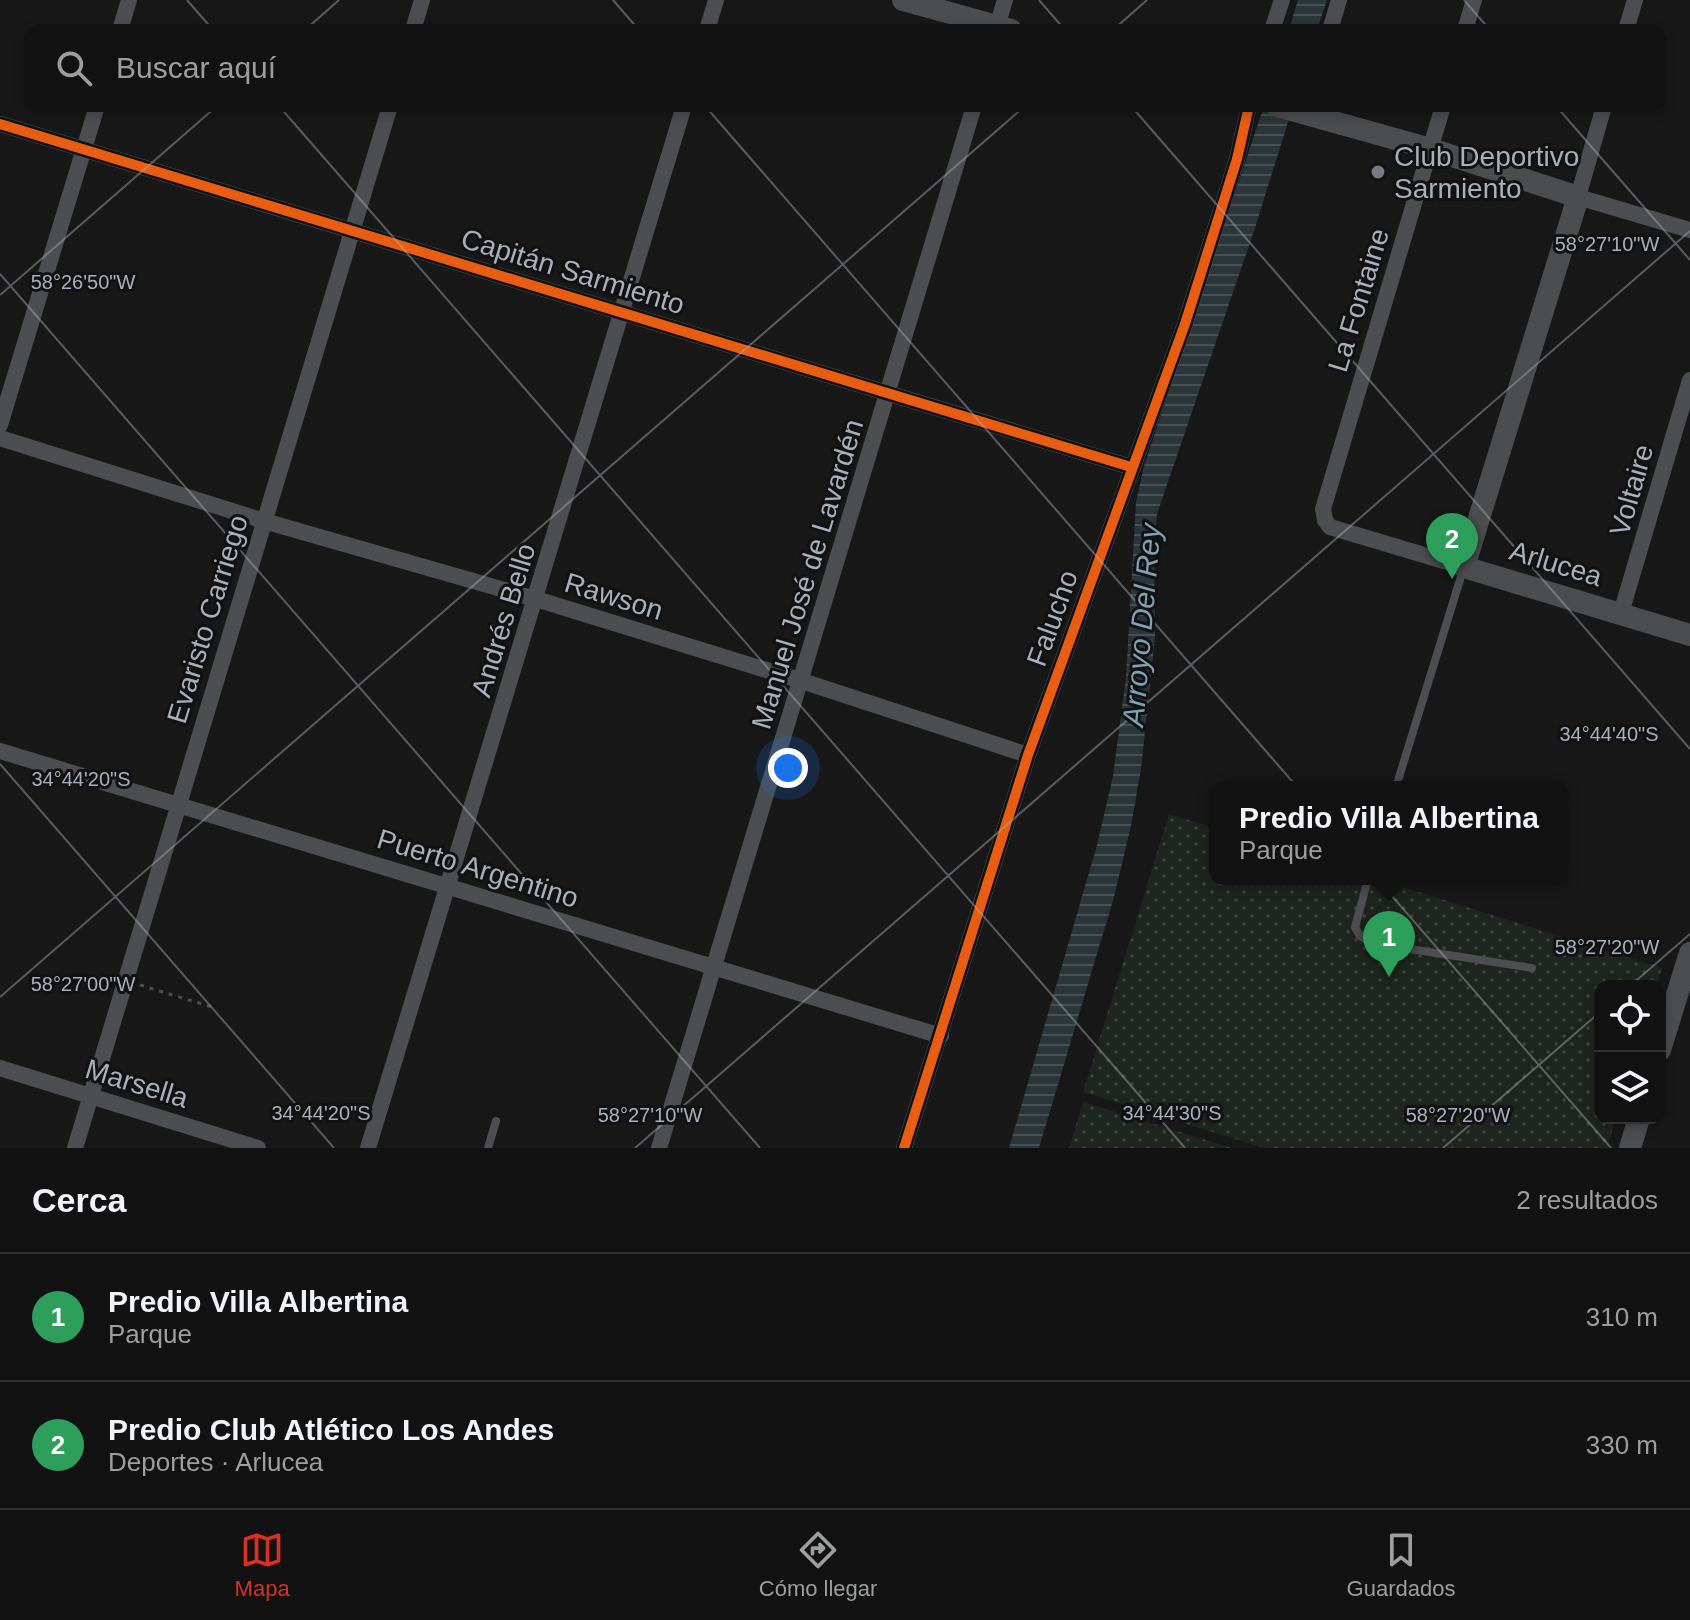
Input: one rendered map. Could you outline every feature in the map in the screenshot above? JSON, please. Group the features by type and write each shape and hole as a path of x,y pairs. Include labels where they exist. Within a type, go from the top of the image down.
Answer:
{"main road":[{"path":"903,0 984,24"},
{"path":"1311,112 1578,197 1464,567"},
{"name":"Arlucea","path":"1464,567 1690,635"},
{"path":"1666,1031 1690,953"},
{"path":"1630,1148 1637,1124"}],"street":[{"path":"122,24 129,0"},
{"path":"415,24 422,0"},
{"path":"709,24 716,0"},
{"path":"1002,24 1005,0"},
{"path":"1274,24 1282,0"},
{"path":"1332,24 1339,0"},
{"path":"1467,24 1474,0"},
{"path":"1628,24 1635,0"},
{"path":"0,425 95,112"},
{"name":"Evaristo Carriego","path":"75,1148 388,112"},
{"name":"Andrés Bello","path":"368,1148 450,887 682,112"},
{"name":"Manuel José de Lavardén","path":"659,1148 972,112"},
{"name":"Falucho","path":"904,1148 1028,755 1185,324 1237,159 1248,112"},
{"name":"La Fontaine","path":"1323,509 1441,112"},
{"path":"1602,112 1578,197 1690,230"},
{"name":"Capitán Sarmiento","path":"0,124 1131,467"},
{"name":"Voltaire","path":"1621,613 1690,380"},
{"name":"Rawson","path":"0,438 264,521 536,599 802,681 1028,755"},
{"name":"Arlucea","path":"1323,509 1330,527 1464,567"},
{"name":"Puerto Argentino","path":"0,751 941,1036"},
{"name":"Marsella","path":"0,1068 258,1148"}],"lane":[{"path":"1398,781 1464,567"},
{"path":"1366,885 1355,927 1360,936 1371,943 1532,968"},
{"path":"488,1148 496,1121"}],"path":[{"path":"125,980 212,1007"}],"shaded area":[{"path":"1169,814 1209,826 1209,885 1396,885 1662,968 1658,980 1594,980 1594,1124 1614,1124 1607,1148 1264,1148 1083,1092"},
{"path":"1083,1102 1232,1148 1069,1148"}],"water":[{"path":"1298,0 1327,0 1319,24 1291,24"},
{"name":"Arroyo Del Rey","path":"1262,112 1291,112 1254,231 1157,514 1154,546 1155,637 1141,769 1114,897 1039,1148 1009,1148 1097,845 1113,776 1126,678 1136,502 1144,466"}],"cycle path":[{"path":"904,1148 1028,755 1185,324 1237,159 1248,112"},
{"path":"0,124 1131,467"}],"place":[{"name":"Club Deportivo Sarmiento","path":"1378,172"},
{"name":"Predio Club Atlético Los Andes","path":"1452,579"},
{"name":"Predio Villa Albertina","path":"1389,977"}]}
